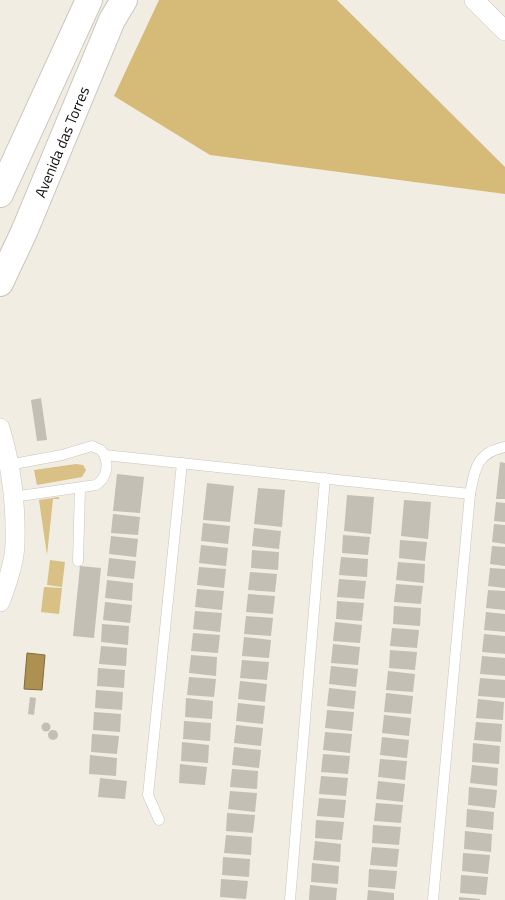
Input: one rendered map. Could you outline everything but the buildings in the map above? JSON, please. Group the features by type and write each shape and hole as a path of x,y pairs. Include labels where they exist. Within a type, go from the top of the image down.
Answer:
{"main road":[{"path":"0,194 89,0"},
{"name":"Avenida das Torres","path":"0,284 24,232 112,20 124,0"}],"street":[{"path":"474,0 505,31"},
{"path":"0,428 13,497 15,544 7,584 0,602"}],"lane":[{"path":"5,460 62,455 92,446 97,447 105,455 107,463 104,478 96,485 13,497"},
{"path":"433,900 470,494 476,467 479,462 491,451 505,447"},
{"path":"105,455 470,494"},
{"path":"159,820 148,795 182,463"},
{"path":"290,900 325,478"},
{"path":"78,561 80,488"}],"shaded area":[{"path":"159,0 337,0 505,167 505,194 210,155 114,96"},
{"path":"76,464 83,465 86,470 82,477 37,485 34,470"},
{"path":"59,497 59,499 53,499 47,555 39,500"},
{"path":"50,560 65,562 62,587 47,585"},
{"path":"44,587 62,588 59,614 41,612"},
{"path":"27,653 45,655 42,690 24,689"}]}
